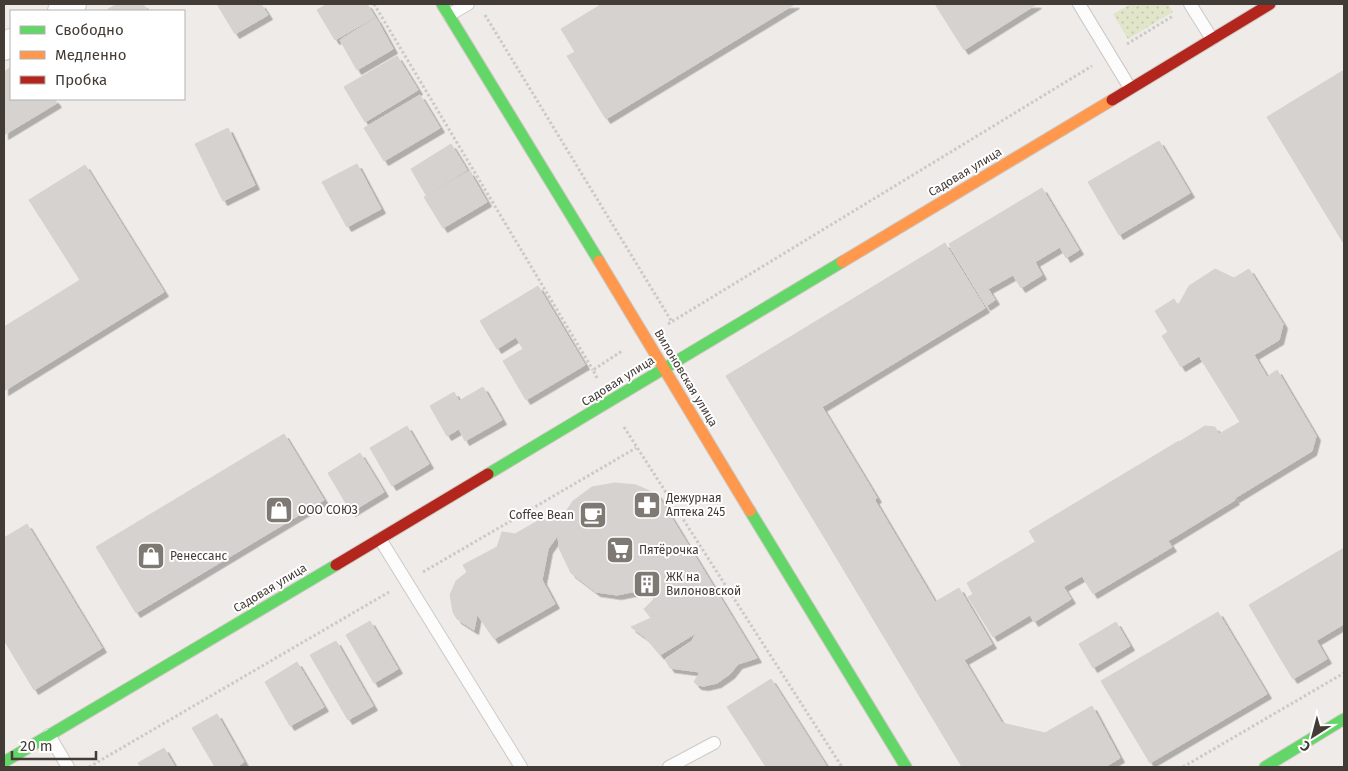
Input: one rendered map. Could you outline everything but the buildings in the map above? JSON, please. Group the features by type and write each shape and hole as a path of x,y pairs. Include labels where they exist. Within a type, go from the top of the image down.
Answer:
{"street":[{"path":"63,10 74,4"},
{"name":"Садовая улица","path":"4,762 610,402 1270,4"},
{"name":"Вилоновская улица","path":"446,9 906,767"},
{"path":"1265,767 1344,719"}],"lane":[{"path":"446,9 468,4"},
{"path":"1079,4 1130,88"},
{"path":"1190,4 1212,39"},
{"path":"380,539 521,767"},
{"path":"48,735 68,767"},
{"path":"669,767 714,743"}],"path":[{"path":"374,4 593,370 636,448 842,767"},
{"path":"593,370 644,336 672,322 1110,55 1190,4"},
{"path":"483,12 672,322"},
{"path":"89,767 636,448"},
{"path":"1183,767 1344,673"}],"green space":[{"path":"1131,4 1168,4 1173,12 1128,39 1113,14"}],"traffic: fast":[{"path":"442,4 599,261"},
{"path":"488,474 842,262"},
{"path":"750,511 906,767"},
{"path":"4,762 336,565"},
{"path":"1265,767 1344,719"}],"traffic: slow":[{"path":"842,262 1112,100"},
{"path":"599,261 750,511"}],"traffic: jam":[{"path":"1112,100 1270,4"},
{"path":"336,565 488,474"}],"place":[{"name":"Дежурная Аптека 245","path":"647,505"},
{"name":"ООО СОЮЗ","path":"279,510"},
{"name":"Coffee Bean","path":"593,515"},
{"name":"Пятёрочка","path":"620,550"},
{"name":"Ренессанс","path":"151,556"},
{"name":"ЖК на Вилоновской","path":"647,584"}]}
